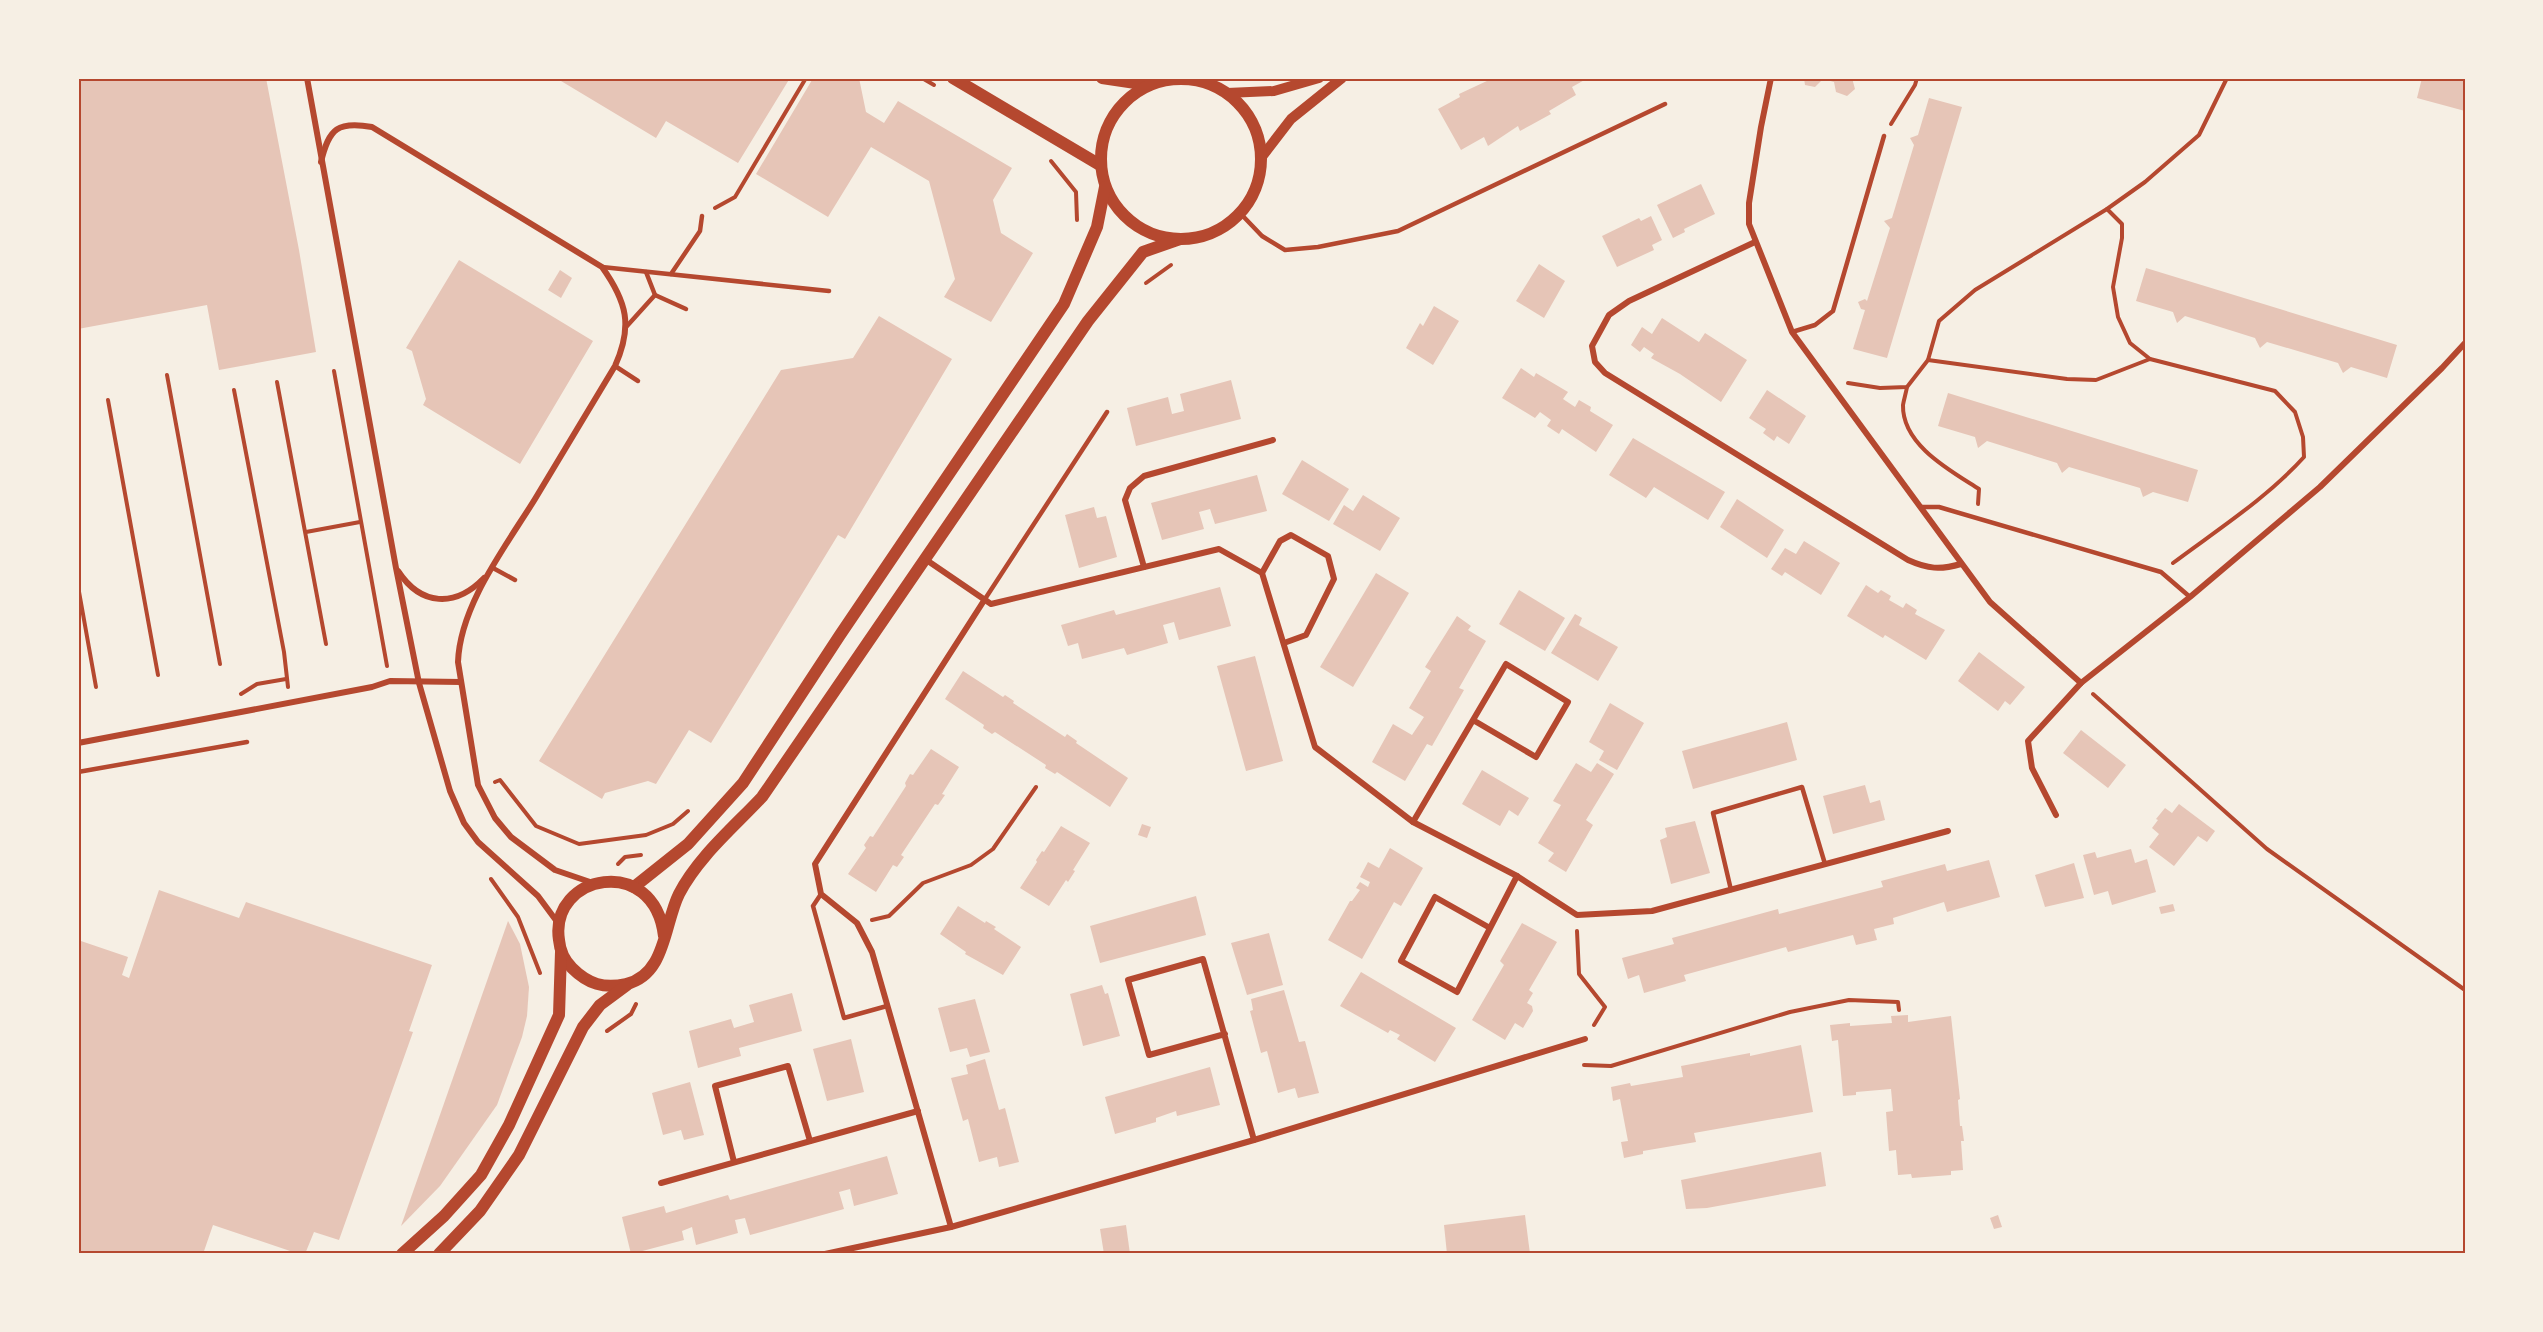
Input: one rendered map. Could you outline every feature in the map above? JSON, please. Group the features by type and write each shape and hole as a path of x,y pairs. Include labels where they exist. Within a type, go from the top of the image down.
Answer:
{"main road":[{"path":"953,78 1100,165"},
{"path":"1102,78 1149,85"},
{"path":"442,1253 480,1212 519,1155 583,1027 600,1005 629,983 643,976 654,964 662,950 664,936 679,894 704,859 762,797 1105,297 1143,252 1180,239 1212,233 1240,213 1255,187 1261,158 1257,133 1245,111 1227,93 1210,84 1193,79 1174,78 1149,85 1128,98 1112,117 1102,140 1100,165 1114,204 1127,219 1143,230 1161,237 1180,239"},
{"path":"634,886 688,844 743,783 840,635 1064,304 1097,226 1106,187"},
{"path":"402,1254 444,1216 481,1175 509,1125 559,1015 561,952 559,923 572,898 582,889 608,881 634,886 652,901 660,916 664,936"},
{"path":"561,952 581,977 594,984 612,987 629,983"}],"street":[{"path":"307,78 419,683 450,791 465,823 478,842 538,896 559,923"},
{"path":"1227,93 1274,91 1319,78"},
{"path":"1261,158 1291,119 1342,78"},
{"path":"1771,78 1749,203 1749,224 1792,332 1990,602 2081,684"},
{"path":"321,162 325,144 335,130 343,125 372,127 602,267 615,284 622,301 627,326 624,346 615,366 491,571 468,617 459,642 458,662 478,785 495,818 518,843 555,870 595,884"},
{"path":"1755,242 1629,301 1609,315 1592,346 1595,362 1605,373 1908,560 1934,569 1961,564"},
{"path":"2056,815 2032,768 2028,741 2081,684 2190,597 2320,487 2465,343"},
{"path":"1144,567 1125,500 1130,488 1144,476 1273,440"},
{"path":"1262,573 1280,541 1291,535 1328,556 1334,579 1311,626 1306,635 1284,643"},
{"path":"925,559 992,604 1219,549 1262,573 1315,747 1413,822 1517,876 1577,915 1652,911 1948,831"},
{"path":"396,568 406,583 420,594 438,600 472,591 491,571"},
{"path":"951,1227 872,952 857,923 821,894 815,864 985,599"},
{"path":"1413,822 1473,720 1506,664 1568,702 1536,757 1473,720"},
{"path":"78,743 372,687 390,681 461,682"},
{"path":"1490,928 1435,897 1401,961 1457,992 1517,876"},
{"path":"1225,1034 1149,1055 1128,980 1203,958 1225,1034 1254,1140"},
{"path":"825,1254 951,1227 1254,1140 1585,1039"},
{"path":"734,1162 715,1086 746,1077 788,1066 810,1141"},
{"path":"661,1183 918,1111"}],"lane":[{"path":"1240,213 1262,236 1285,250 1318,247 1398,231 1665,104"},
{"path":"1792,332 1815,325 1833,311 1884,136"},
{"path":"671,274 700,231 702,216"},
{"path":"602,267 829,291"},
{"path":"646,272 655,295 686,309"},
{"path":"627,326 655,295"},
{"path":"615,366 638,381"},
{"path":"985,599 1107,412"},
{"path":"1920,507 1940,507 2161,572 2190,597"},
{"path":"491,571 515,580"},
{"path":"78,772 247,742"},
{"path":"1731,890 1713,813 1802,788 1825,864"},
{"path":"821,894 813,906 844,1017 887,1006"}],"path":[{"path":"702,216 735,196 806,78"},
{"path":"922,78 942,90"},
{"path":"1884,136 1917,78"},
{"path":"1977,518 1979,489 1933,460 1908,428 1903,406 1907,387 1928,360 1939,321 1968,296 2107,209 2145,182 2199,135 2227,78"},
{"path":"1050,159 1076,192 1077,230"},
{"path":"2107,209 2122,224 2122,238 2113,287 2118,317 2130,343 2150,359 2275,391 2295,412 2303,437 2304,457 2290,472 2161,572"},
{"path":"1928,360 2067,379 2096,380 2150,359"},
{"path":"334,371 390,681"},
{"path":"167,375 220,664"},
{"path":"277,382 326,644"},
{"path":"1832,386 1846,382 1880,388 1907,387"},
{"path":"234,390 284,652 291,702"},
{"path":"108,400 158,675"},
{"path":"306,532 360,522"},
{"path":"78,586 96,687"},
{"path":"2081,684 2267,849 2465,990"},
{"path":"478,785 500,780 536,826 579,844 646,835 673,824 696,805"},
{"path":"857,923 889,916 923,883 971,865 993,849 1035,787"},
{"path":"489,876 519,917 540,973 540,984"},
{"path":"1577,915 1579,974 1605,1007 1585,1039"},
{"path":"1584,1065 1611,1066 1790,1012 1849,1000 1898,1002 1899,1010"},
{"path":"606,1033 631,1014 638,1001"}],"building":[{"path":"78,78 266,78 316,352 219,370 207,305 78,329"},
{"path":"556,78 790,78 738,163 666,121 656,138"},
{"path":"859,78 866,112 884,123 898,101 1012,168 993,200 1001,233 1033,253 991,322 944,297 955,279 929,181 871,147 828,217 756,174 812,80"},
{"path":"1488,78 1588,78 1572,87 1576,95 1549,111 1551,114 1520,131 1518,126 1488,146 1484,137 1461,150 1438,109 1460,97 1459,94 1489,80"},
{"path":"1804,78 1852,78 1855,89 1847,96 1836,92 1834,82 1823,79 1815,87 1805,85"},
{"path":"2422,78 2465,78 2465,111 2417,98"},
{"path":"1929,98 1962,107 1887,358 1853,349 1865,310 1861,309 1858,302 1865,299 1867,301 1890,228 1884,221 1892,218 1914,145 1910,138 1918,135"},
{"path":"1701,184 1715,214 1684,229 1685,232 1673,238 1657,205"},
{"path":"1651,216 1662,240 1652,245 1654,250 1617,267 1602,236 1639,218 1641,221"},
{"path":"459,260 593,341 520,464 423,405 426,399 412,351 406,348"},
{"path":"1539,264 1565,281 1544,318 1516,301"},
{"path":"2146,268 2397,345 2387,378 2351,367 2343,373 2338,363 2267,342 2260,348 2255,338 2185,316 2177,323 2173,312 2136,301"},
{"path":"560,270 572,278 561,298 548,290"},
{"path":"1434,306 1459,321 1433,365 1406,348 1420,323 1423,326"},
{"path":"879,316 952,359 845,539 838,535 711,743 689,730 656,784 648,781 605,793 602,799 539,761 781,370 853,358"},
{"path":"1662,318 1699,342 1705,333 1747,360 1721,402 1680,374 1651,358 1654,354 1644,347 1640,352 1631,345 1642,327 1652,334"},
{"path":"1521,368 1534,377 1536,373 1568,392 1563,399 1575,407 1579,400 1591,407 1590,411 1613,425 1596,452 1562,429 1559,434 1547,426 1551,420 1540,412 1535,418 1502,398"},
{"path":"1231,380 1241,419 1136,446 1127,408 1168,397 1172,414 1184,411 1180,394"},
{"path":"1767,390 1806,416 1789,444 1777,436 1774,441 1763,433 1766,429 1749,418"},
{"path":"1948,393 2198,470 2188,502 2153,492 2143,497 2140,488 2069,467 2062,473 2057,463 1987,441 1978,448 1975,437 1938,426"},
{"path":"1633,438 1725,492 1708,520 1654,487 1646,498 1609,475"},
{"path":"1302,460 1349,489 1329,521 1282,494"},
{"path":"1257,475 1267,511 1215,524 1210,509 1199,512 1204,529 1162,540 1151,503"},
{"path":"1363,495 1400,518 1380,551 1333,524 1344,505 1353,511"},
{"path":"1737,499 1784,530 1767,558 1720,527"},
{"path":"1094,507 1097,518 1106,516 1117,557 1079,568 1065,515"},
{"path":"1804,541 1840,563 1821,595 1785,572 1782,576 1771,569 1785,548 1796,554"},
{"path":"1376,573 1409,593 1353,687 1320,667"},
{"path":"1866,585 1878,593 1881,590 1891,596 1889,600 1903,608 1906,603 1917,610 1915,614 1945,630 1926,660 1885,635 1883,638 1847,616"},
{"path":"1220,587 1231,626 1179,640 1174,622 1163,625 1168,643 1127,655 1124,648 1082,659 1078,643 1068,646 1061,625 1114,610 1116,615"},
{"path":"1519,590 1565,618 1545,651 1499,624"},
{"path":"1575,614 1582,618 1579,625 1618,647 1598,681 1551,653"},
{"path":"1457,616 1471,626 1468,630 1486,641 1459,688 1464,690 1432,746 1427,744 1405,781 1372,762 1393,724 1412,735 1424,717 1409,708 1431,671 1425,667"},
{"path":"1979,652 2025,687 2010,705 2005,701 1998,711 1958,681"},
{"path":"1255,656 1283,761 1246,771 1217,666"},
{"path":"963,671 1003,697 1005,695 1014,701 1013,703 1065,737 1067,734 1077,741 1076,743 1128,778 1110,807 1057,772 1055,774 1045,768 1046,765 995,732 992,734 983,728 984,725 945,699"},
{"path":"1610,703 1644,723 1617,770 1599,760 1604,751 1589,742"},
{"path":"1787,722 1797,760 1693,789 1682,751"},
{"path":"2081,730 2126,765 2108,788 2063,753"},
{"path":"931,749 959,767 942,794 945,795 938,805 935,804 901,855 904,857 897,867 893,865 876,892 848,874 866,848 864,845 870,836 873,837 906,786 905,783 910,774 913,775"},
{"path":"1576,763 1591,772 1597,763 1614,774 1586,820 1593,825 1566,872 1548,861 1554,853 1538,843 1561,805 1553,801"},
{"path":"1482,770 1529,798 1518,816 1509,810 1500,826 1462,804"},
{"path":"1865,785 1870,803 1880,800 1885,820 1833,834 1823,796"},
{"path":"2179,804 2215,831 2207,842 2198,836 2174,866 2149,847 2159,834 2152,828 2158,820 2156,819 2165,808 2172,813"},
{"path":"1695,821 1710,873 1671,884 1660,840 1667,837 1665,828"},
{"path":"1142,824 1151,827 1147,838 1138,835"},
{"path":"1061,826 1090,843 1068,882 1066,880 1049,906 1020,888 1037,862 1036,860"},
{"path":"1390,848 1423,868 1401,906 1394,902 1362,959 1328,940 1350,901 1360,890 1356,888 1360,882 1368,887 1370,882 1360,877 1368,862 1379,868"},
{"path":"2131,849 2135,863 2147,859 2156,892 2112,905 2108,891 2094,895 2083,855 2095,852 2097,858"},
{"path":"1989,860 2000,897 1947,912 1944,902 1893,918 1894,924 1874,929 1877,940 1856,945 1853,935 1788,952 1786,947 1684,975 1686,981 1644,993 1639,975 1628,979 1622,958 1674,944 1672,938 1778,909 1779,914 1883,887 1881,881 1945,864 1947,871"},
{"path":"2074,863 2084,898 2045,907 2035,875"},
{"path":"159,890 239,918 246,902 432,965 409,1031 413,1032 339,1240 314,1232 305,1254 299,1254 213,1225 203,1254 78,1254 78,940 128,957 122,975 129,978"},
{"path":"1196,896 1206,935 1100,963 1090,926"},
{"path":"2173,904 2175,911 2161,914 2159,907"},
{"path":"958,906 985,923 986,921 996,927 994,929 1021,947 1003,975 965,954 966,952 940,934"},
{"path":"508,921 520,944 529,987 527,1016 522,1037 497,1105 440,1186 401,1226"},
{"path":"1522,923 1557,942 1529,990 1533,993 1527,1003 1532,1006 1533,1011 1523,1028 1515,1023 1505,1040 1472,1020 1504,965 1500,961"},
{"path":"1269,933 1283,985 1247,995 1231,943"},
{"path":"1361,972 1456,1028 1435,1062 1397,1039 1400,1035 1390,1030 1388,1033 1340,1006"},
{"path":"1102,985 1105,994 1108,993 1120,1036 1083,1046 1070,994"},
{"path":"1284,990 1299,1042 1305,1041 1319,1093 1298,1098 1295,1088 1278,1093 1267,1051 1261,1053 1250,1011 1253,1010 1251,999"},
{"path":"792,993 802,1031 739,1048 741,1056 698,1068 689,1031 731,1019 734,1028 754,1022 749,1005"},
{"path":"975,999 990,1052 970,1057 967,1048 950,1052 938,1008"},
{"path":"1908,1015 1908,1022 1951,1016 1960,1099 1958,1100 1960,1126 1962,1126 1964,1141 1961,1141 1963,1170 1951,1171 1951,1175 1912,1178 1911,1174 1898,1175 1896,1150 1889,1151 1886,1112 1893,1111 1891,1089 1856,1092 1856,1095 1843,1096 1838,1040 1832,1041 1830,1025 1892,1023 1891,1016"},
{"path":"851,1039 864,1092 827,1101 813,1049"},
{"path":"1801,1045 1813,1112 1694,1133 1696,1142 1643,1151 1643,1154 1624,1158 1621,1142 1628,1141 1620,1099 1613,1101 1611,1087 1683,1077 1681,1066 1750,1053 1750,1056"},
{"path":"985,1059 999,1110 1005,1108 1019,1162 999,1167 997,1157 979,1162 968,1119 963,1121 951,1078 968,1074 966,1065"},
{"path":"1210,1067 1220,1105 1177,1116 1176,1111 1156,1118 1156,1122 1115,1134 1105,1097"},
{"path":"690,1082 704,1135 684,1140 681,1130 663,1135 652,1093"},
{"path":"1821,1152 1826,1186 1707,1208 1686,1209 1681,1180"},
{"path":"887,1156 898,1194 854,1206 850,1189 839,1192 844,1209 750,1235 745,1218 735,1220 738,1233 696,1245 692,1227 682,1231 684,1240 631,1254 622,1217 664,1206 666,1213 728,1195 730,1200"},
{"path":"1525,1215 1530,1254 1447,1254 1444,1225"},
{"path":"1998,1215 2002,1227 1994,1229 1990,1218"},
{"path":"1126,1225 1130,1254 1104,1254 1100,1229"}]}
